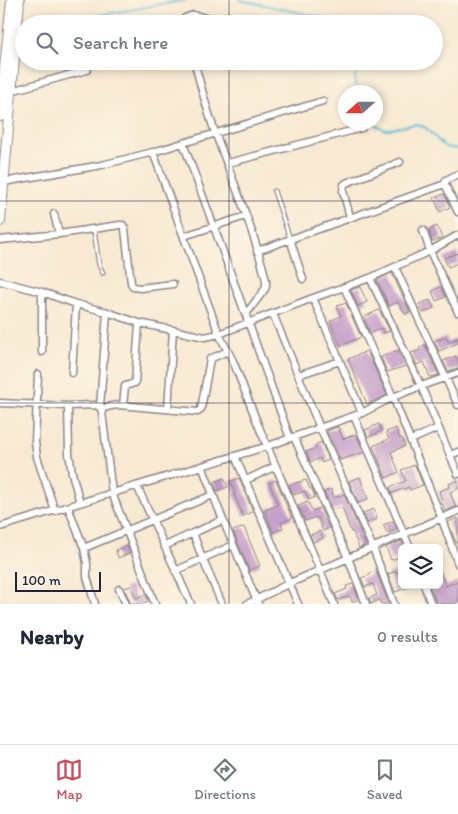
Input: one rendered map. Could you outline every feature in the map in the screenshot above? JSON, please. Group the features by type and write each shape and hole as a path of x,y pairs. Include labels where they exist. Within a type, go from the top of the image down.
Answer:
{"highway":[{"path":"0,116 10,64 15,5"},
{"path":"0,221 11,91 10,64"}],"street":[{"path":"11,91 87,70"},
{"path":"197,70 216,134 228,163 262,266 266,286 246,314"},
{"path":"3,182 102,165 216,134 323,101"},
{"path":"228,163 354,130"},
{"path":"183,143 215,227 253,338 292,437 348,558 366,604"},
{"path":"153,152 219,334 233,361 334,604"},
{"path":"350,217 343,191 344,184 400,162"},
{"path":"258,251 445,184 446,180 458,174"},
{"path":"445,184 458,212"},
{"path":"54,214 59,234"},
{"path":"184,236 246,216"},
{"path":"0,240 120,225 125,229 131,283 133,286 140,288 174,284"},
{"path":"422,230 458,312"},
{"path":"0,280 139,323 205,337 219,334 370,278 430,251 458,235"},
{"path":"290,239 303,279"},
{"path":"395,267 458,405"},
{"path":"370,278 421,386 458,474"},
{"path":"344,287 393,397 458,564"},
{"path":"42,292 42,352"},
{"path":"313,298 362,414"},
{"path":"72,373 76,304"},
{"path":"107,312 100,408 112,493 155,604"},
{"path":"273,314 320,428 373,548 394,604"},
{"path":"121,405 125,386 135,383 139,323"},
{"path":"168,409 173,330"},
{"path":"0,403 68,406 95,405 100,408 121,405 195,412 201,409 210,359 228,353"},
{"path":"298,375 340,361"},
{"path":"0,527 268,446 362,414 393,397 458,373"},
{"path":"38,374 35,442 55,510"},
{"path":"68,406 69,453 80,503"},
{"path":"354,416 409,544"},
{"path":"410,440 438,428"},
{"path":"450,455 458,452"},
{"path":"231,458 246,480 298,604"},
{"path":"202,466 258,602"},
{"path":"246,480 276,466"},
{"path":"137,486 191,604"},
{"path":"84,548 213,495"},
{"path":"68,507 84,548 87,577 95,604"},
{"path":"247,604 258,602 290,583 458,510"},
{"path":"165,546 223,520"},
{"path":"193,533 222,604"},
{"path":"175,571 233,545"},
{"path":"119,589 126,604"},
{"path":"425,589 431,604"}],"lane":[{"path":"274,191 290,239"},
{"path":"94,229 99,265 103,273"}],"building":[{"path":"444,194 450,207 440,212 434,198"},
{"path":"437,226 442,238 432,242 429,230"},
{"path":"458,253 458,263 448,267 444,258"},
{"path":"392,273 410,312 405,314 398,302 389,306 377,280"},
{"path":"360,287 367,302 358,306 351,290"},
{"path":"441,287 446,297 436,301 432,291"},
{"path":"430,300 434,308 423,313 419,304"},
{"path":"346,303 361,337 340,346 330,321 341,316 337,306"},
{"path":"379,310 390,331 384,333 382,328 370,333 364,317"},
{"path":"446,337 448,342 458,338 458,343 439,351 434,341"},
{"path":"425,345 439,375 430,377 424,362 417,365 411,353 420,350 419,348"},
{"path":"398,350 406,366 387,372 381,357"},
{"path":"367,351 387,395 367,404 348,359"},
{"path":"456,356 458,368 448,371 443,361"},
{"path":"379,424 382,431 368,437 365,430"},
{"path":"338,427 343,439 356,434 364,452 340,460 327,431"},
{"path":"396,428 405,446 391,452 399,472 386,478 373,446 389,439 386,432"},
{"path":"321,442 329,460 322,463 320,458 311,462 306,452 316,448 315,445"},
{"path":"415,465 423,485 410,490 409,487 392,493 390,487 406,481 401,470"},
{"path":"360,477 368,499 358,503 349,481"},
{"path":"224,478 228,487 217,491 214,482"},
{"path":"239,478 253,512 243,516 231,481"},
{"path":"276,480 292,518 281,523 283,528 273,532 265,510 278,505 269,483"},
{"path":"306,480 315,497 309,500 305,491 293,495 289,485"},
{"path":"458,480 458,489 450,492 456,507 445,511 439,491 450,487 449,484"},
{"path":"331,489 334,498 344,494 366,545 359,548 342,507 332,510 324,492"},
{"path":"308,502 312,511 320,508 329,528 323,531 316,517 305,521 298,506"},
{"path":"374,509 377,519 367,523 363,513"},
{"path":"458,518 458,542 456,543 448,522"},
{"path":"393,521 397,530 387,533 383,525"},
{"path":"244,527 260,566 249,570 233,531"},
{"path":"320,531 323,538 313,542 310,535"},
{"path":"402,541 403,544 398,544 398,557 391,560 386,547"},
{"path":"127,546 130,553 118,558 116,550"},
{"path":"376,571 389,604 381,604 379,600 371,604 369,598 377,595 373,584 365,587 361,578"},
{"path":"397,571 398,589 404,589 395,592 388,574"},
{"path":"443,579 446,586 458,581 458,602 454,604 437,604 431,589 443,589"},
{"path":"353,584 359,599 352,602 350,596 338,600 335,594 347,589 346,586"},
{"path":"131,586 136,598 146,594 148,601 141,604 131,604 124,588"}],"waterway":[{"path":"100,15 186,0"},
{"path":"240,0 311,15"},
{"path":"355,85 356,70"},
{"path":"383,129 417,124 426,128 445,147 458,149"}]}
